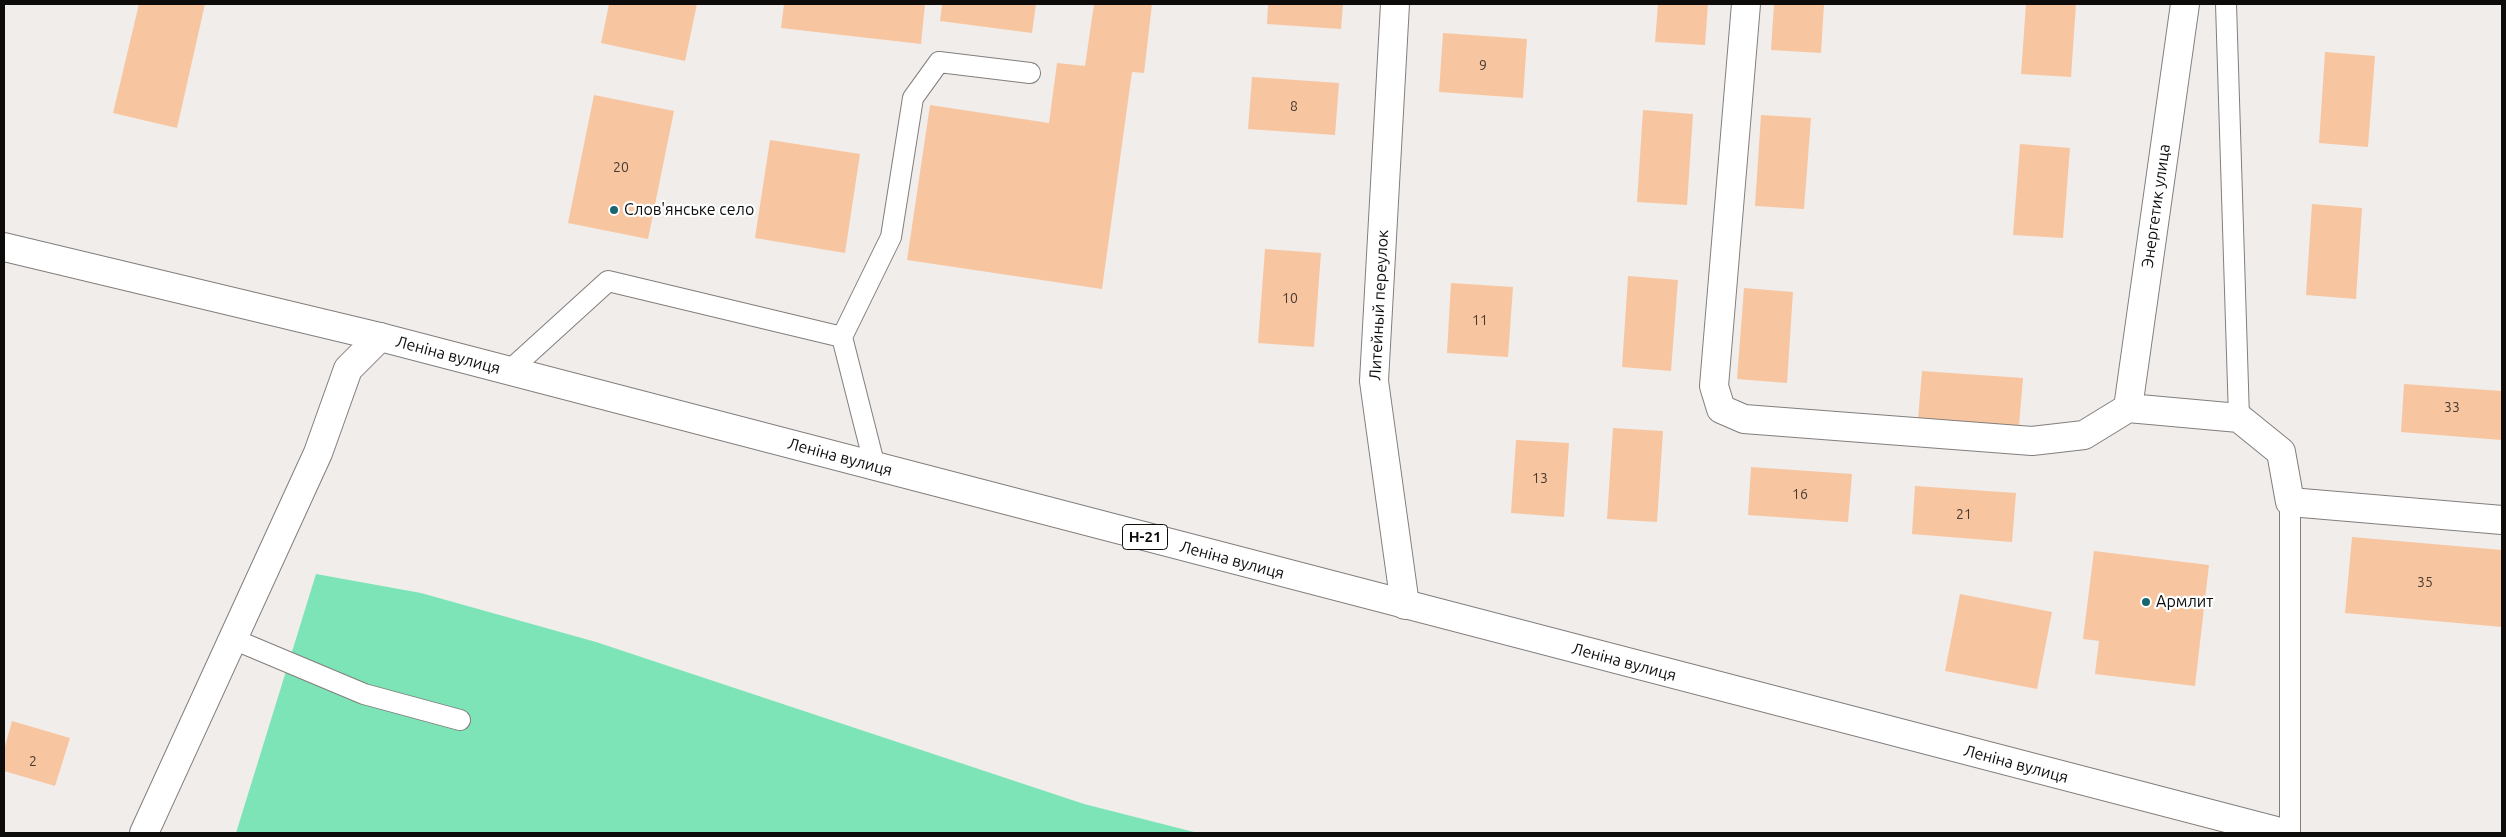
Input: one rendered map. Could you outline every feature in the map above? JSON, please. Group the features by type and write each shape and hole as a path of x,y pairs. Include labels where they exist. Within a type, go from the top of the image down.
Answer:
{"street":[{"name":"Литейный переулок","path":"1395,4 1374,382 1405,605"},
{"path":"1746,4 1714,386 1721,409 1744,419 2032,441 2084,435 2128,408 2239,418 2281,452 2290,502 2502,520"},
{"name":"Энергетик улица","path":"2128,408 2185,4"},
{"name":"Леніна вулиця","path":"4,247 380,337 2284,833"},
{"path":"144,833 318,453 348,369 380,337"}],"lane":[{"path":"2226,4 2239,418"},
{"path":"875,467 842,337 891,237 913,98 939,62 1030,73"},
{"path":"509,371 608,281 842,337"},
{"path":"2290,502 2290,833"},
{"path":"233,639 364,694 460,720"}],"green space":[{"path":"316,574 421,593 596,642 1084,804 1198,833 236,833"}],"building":[{"path":"139,4 205,4 177,128 113,113"},
{"path":"609,4 697,4 685,61 601,43"},
{"path":"784,4 925,4 921,44 781,28"},
{"path":"942,4 1036,4 1032,33 940,21"},
{"path":"1094,4 1152,4 1144,73 1132,72 1102,289 907,260 930,105 1049,123 1057,63 1085,66"},
{"path":"1268,4 1343,4 1341,29 1267,24"},
{"path":"1658,4 1708,4 1705,45 1655,42"},
{"path":"1774,4 1824,4 1821,53 1771,50"},
{"path":"2026,4 2076,4 2071,77 2021,74"},
{"path":"1443,33 1527,39 1523,98 1439,92"},
{"path":"2325,52 2375,56 2368,147 2319,143"},
{"path":"1252,77 1339,83 1335,135 1248,129"},
{"path":"594,95 674,111 648,239 568,223"},
{"path":"1643,110 1693,114 1687,205 1637,202"},
{"path":"1761,115 1811,118 1804,209 1755,206"},
{"path":"770,140 860,154 845,253 755,238"},
{"path":"2020,144 2070,148 2063,238 2013,235"},
{"path":"2312,204 2362,208 2356,299 2306,295"},
{"path":"1265,249 1321,253 1314,347 1258,343"},
{"path":"1628,276 1678,280 1671,371 1622,367"},
{"path":"1451,283 1513,287 1508,357 1447,353"},
{"path":"1744,288 1793,292 1787,383 1737,379"},
{"path":"1922,371 2023,378 2019,426 1918,419"},
{"path":"2404,384 2502,391 2501,440 2401,432"},
{"path":"1613,428 1663,431 1657,522 1607,519"},
{"path":"1516,440 1569,443 1564,517 1511,513"},
{"path":"1751,467 1852,474 1848,522 1748,515"},
{"path":"1915,486 2016,493 2012,542 1912,534"},
{"path":"2352,537 2502,550 2502,627 2345,613"},
{"name":"Армлит","path":"2094,551 2209,565 2195,686 2095,674 2099,641 2083,639"},
{"path":"1960,594 2052,612 2037,689 1945,671"},
{"path":"12,721 70,738 55,786 4,771 4,750"}],"place":[{"name":"Слов'янське село","path":"614,210"},
{"name":"Армлит","path":"2146,602"}]}
